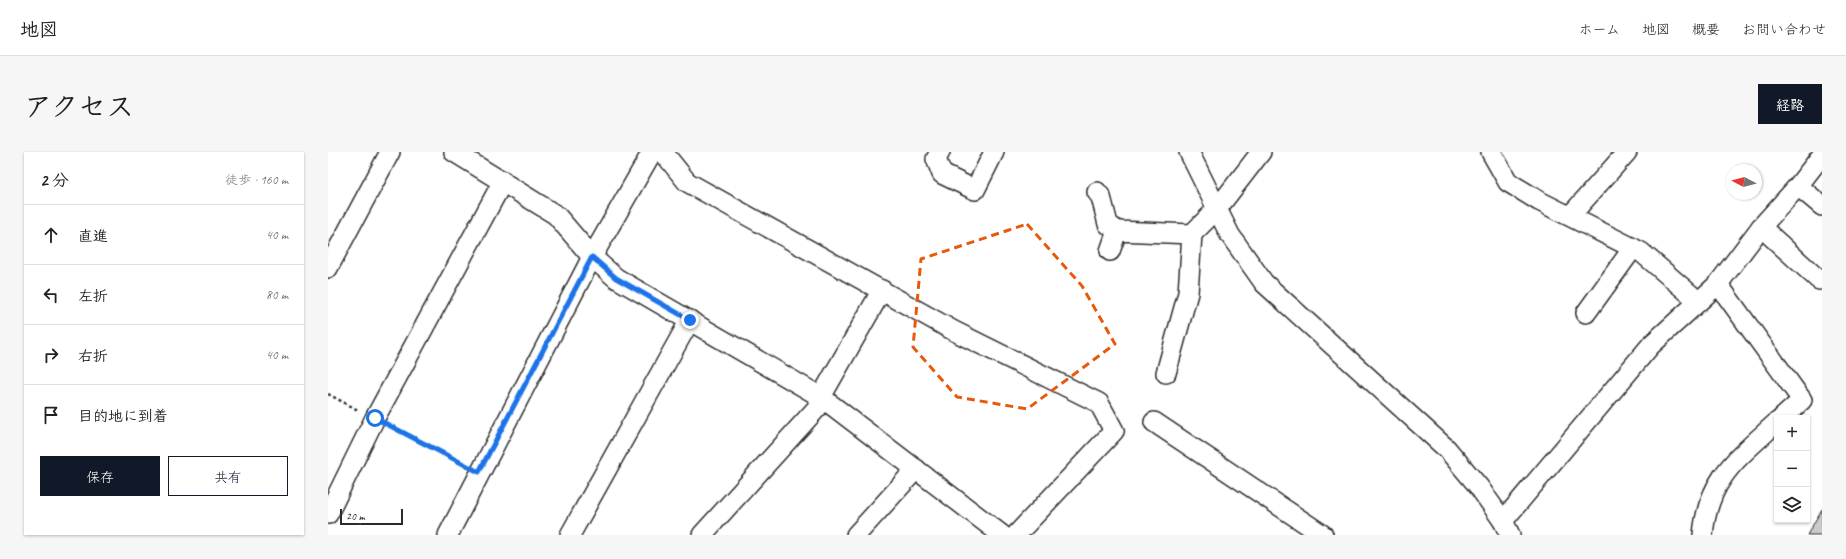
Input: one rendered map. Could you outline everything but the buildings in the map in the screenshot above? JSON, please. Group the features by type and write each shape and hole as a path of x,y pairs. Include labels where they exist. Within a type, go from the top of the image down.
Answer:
{"street":[{"path":"328,268 390,152"},
{"path":"454,152 556,216 592,257 616,278 822,397 1002,535"},
{"path":"448,535 479,472 592,257 652,152"},
{"path":"663,152 687,182 954,331 1099,404 1114,430 1016,535"},
{"path":"940,152 936,159 942,174 975,190 994,152"},
{"path":"1189,152 1230,235 1264,283 1447,449 1479,487 1506,528 1651,345 1718,284 1761,227 1798,186 1822,156"},
{"path":"1166,373 1188,293 1192,234 1217,209 1261,152"},
{"path":"1491,152 1508,182 1539,201 1641,252 1698,301"},
{"path":"1570,216 1628,152"},
{"path":"328,514 375,418 502,181"},
{"path":"1798,186 1822,206"},
{"path":"1097,192 1101,197 1108,224 1116,231 1192,234"},
{"path":"1761,227 1819,280"},
{"path":"1110,252 1116,231"},
{"path":"1586,313 1633,248"},
{"path":"1718,284 1802,400 1785,415"},
{"path":"702,535 817,408 882,290"},
{"path":"570,535 690,320"},
{"path":"1154,422 1323,535"},
{"path":"1703,535 1705,516 1710,501 1724,473 1774,425"},
{"path":"856,535 916,469"}],"path":[{"path":"328,394 479,472"}],"highlighted area":[{"path":"1027,224 1082,286 1115,344 1027,409 957,397 913,347 921,259"}],"route":[{"path":"375,418 479,472 592,257 616,278 690,320"}]}
